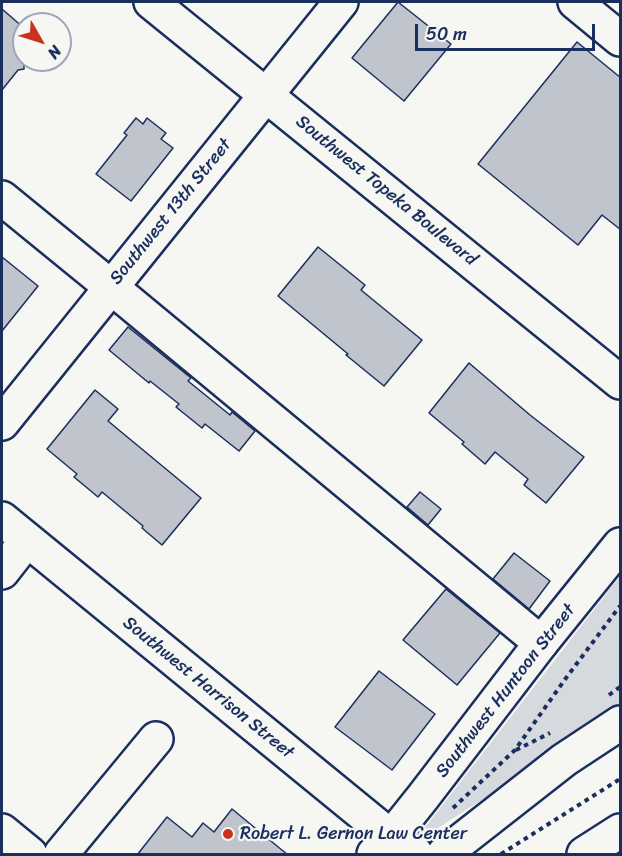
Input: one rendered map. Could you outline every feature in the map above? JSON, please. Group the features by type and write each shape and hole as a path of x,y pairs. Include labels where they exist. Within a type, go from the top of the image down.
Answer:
{"main road":[{"name":"Southwest Topeka Boulevard","path":"152,2 621,382"},
{"name":"Southwest 13th Street","path":"2,423 341,2"},
{"path":"575,2 621,39"},
{"path":"2,198 542,643"},
{"name":"Southwest Harrison Street","path":"2,519 393,849"},
{"path":"2,572 27,540"},
{"name":"Southwest Huntoon Street","path":"393,849 423,797 621,545"},
{"path":"592,582 621,561"},
{"path":"446,855 564,760 621,723"},
{"path":"61,855 156,739"},
{"path":"446,855 621,743"},
{"path":"2,831 30,855"},
{"path":"584,855 621,831"}],"path":[{"path":"445,815 515,750 621,606"},
{"path":"501,855 621,779"}],"shaded area":[{"path":"620,576 620,711 424,837 419,837 418,833 427,825"}],"building":[{"path":"398,2 451,44 404,101 352,58"},
{"path":"2,9 12,18 12,72 16,72 2,90"},
{"path":"577,42 621,78 621,230 602,215 578,245 478,164"},
{"path":"136,118 143,124 147,118 166,133 161,139 173,148 131,201 96,174 127,135 124,133"},
{"path":"318,247 365,285 361,290 422,340 384,386 278,296"},
{"path":"2,257 38,286 2,331"},
{"path":"128,327 191,378 188,381 230,415 232,412 255,431 239,451 205,424 202,428 176,407 179,404 109,350"},
{"path":"469,363 584,457 546,503 524,485 528,479 495,452 485,464 462,444 464,442 429,413"},
{"path":"95,390 118,409 108,421 201,498 162,545 102,492 98,497 74,477 77,474 47,449"},
{"path":"420,492 441,509 428,525 407,507"},
{"path":"514,553 550,581 529,609 493,579"},
{"path":"446,589 500,633 457,685 403,640"},
{"path":"379,671 435,714 392,770 335,727"},
{"name":"Robert L. Gernon Law Center","path":"232,809 288,855 137,855 167,817 192,837 203,823 214,832"}],"place":[{"name":"Robert L. Gernon Law Center","path":"228,834"}]}
